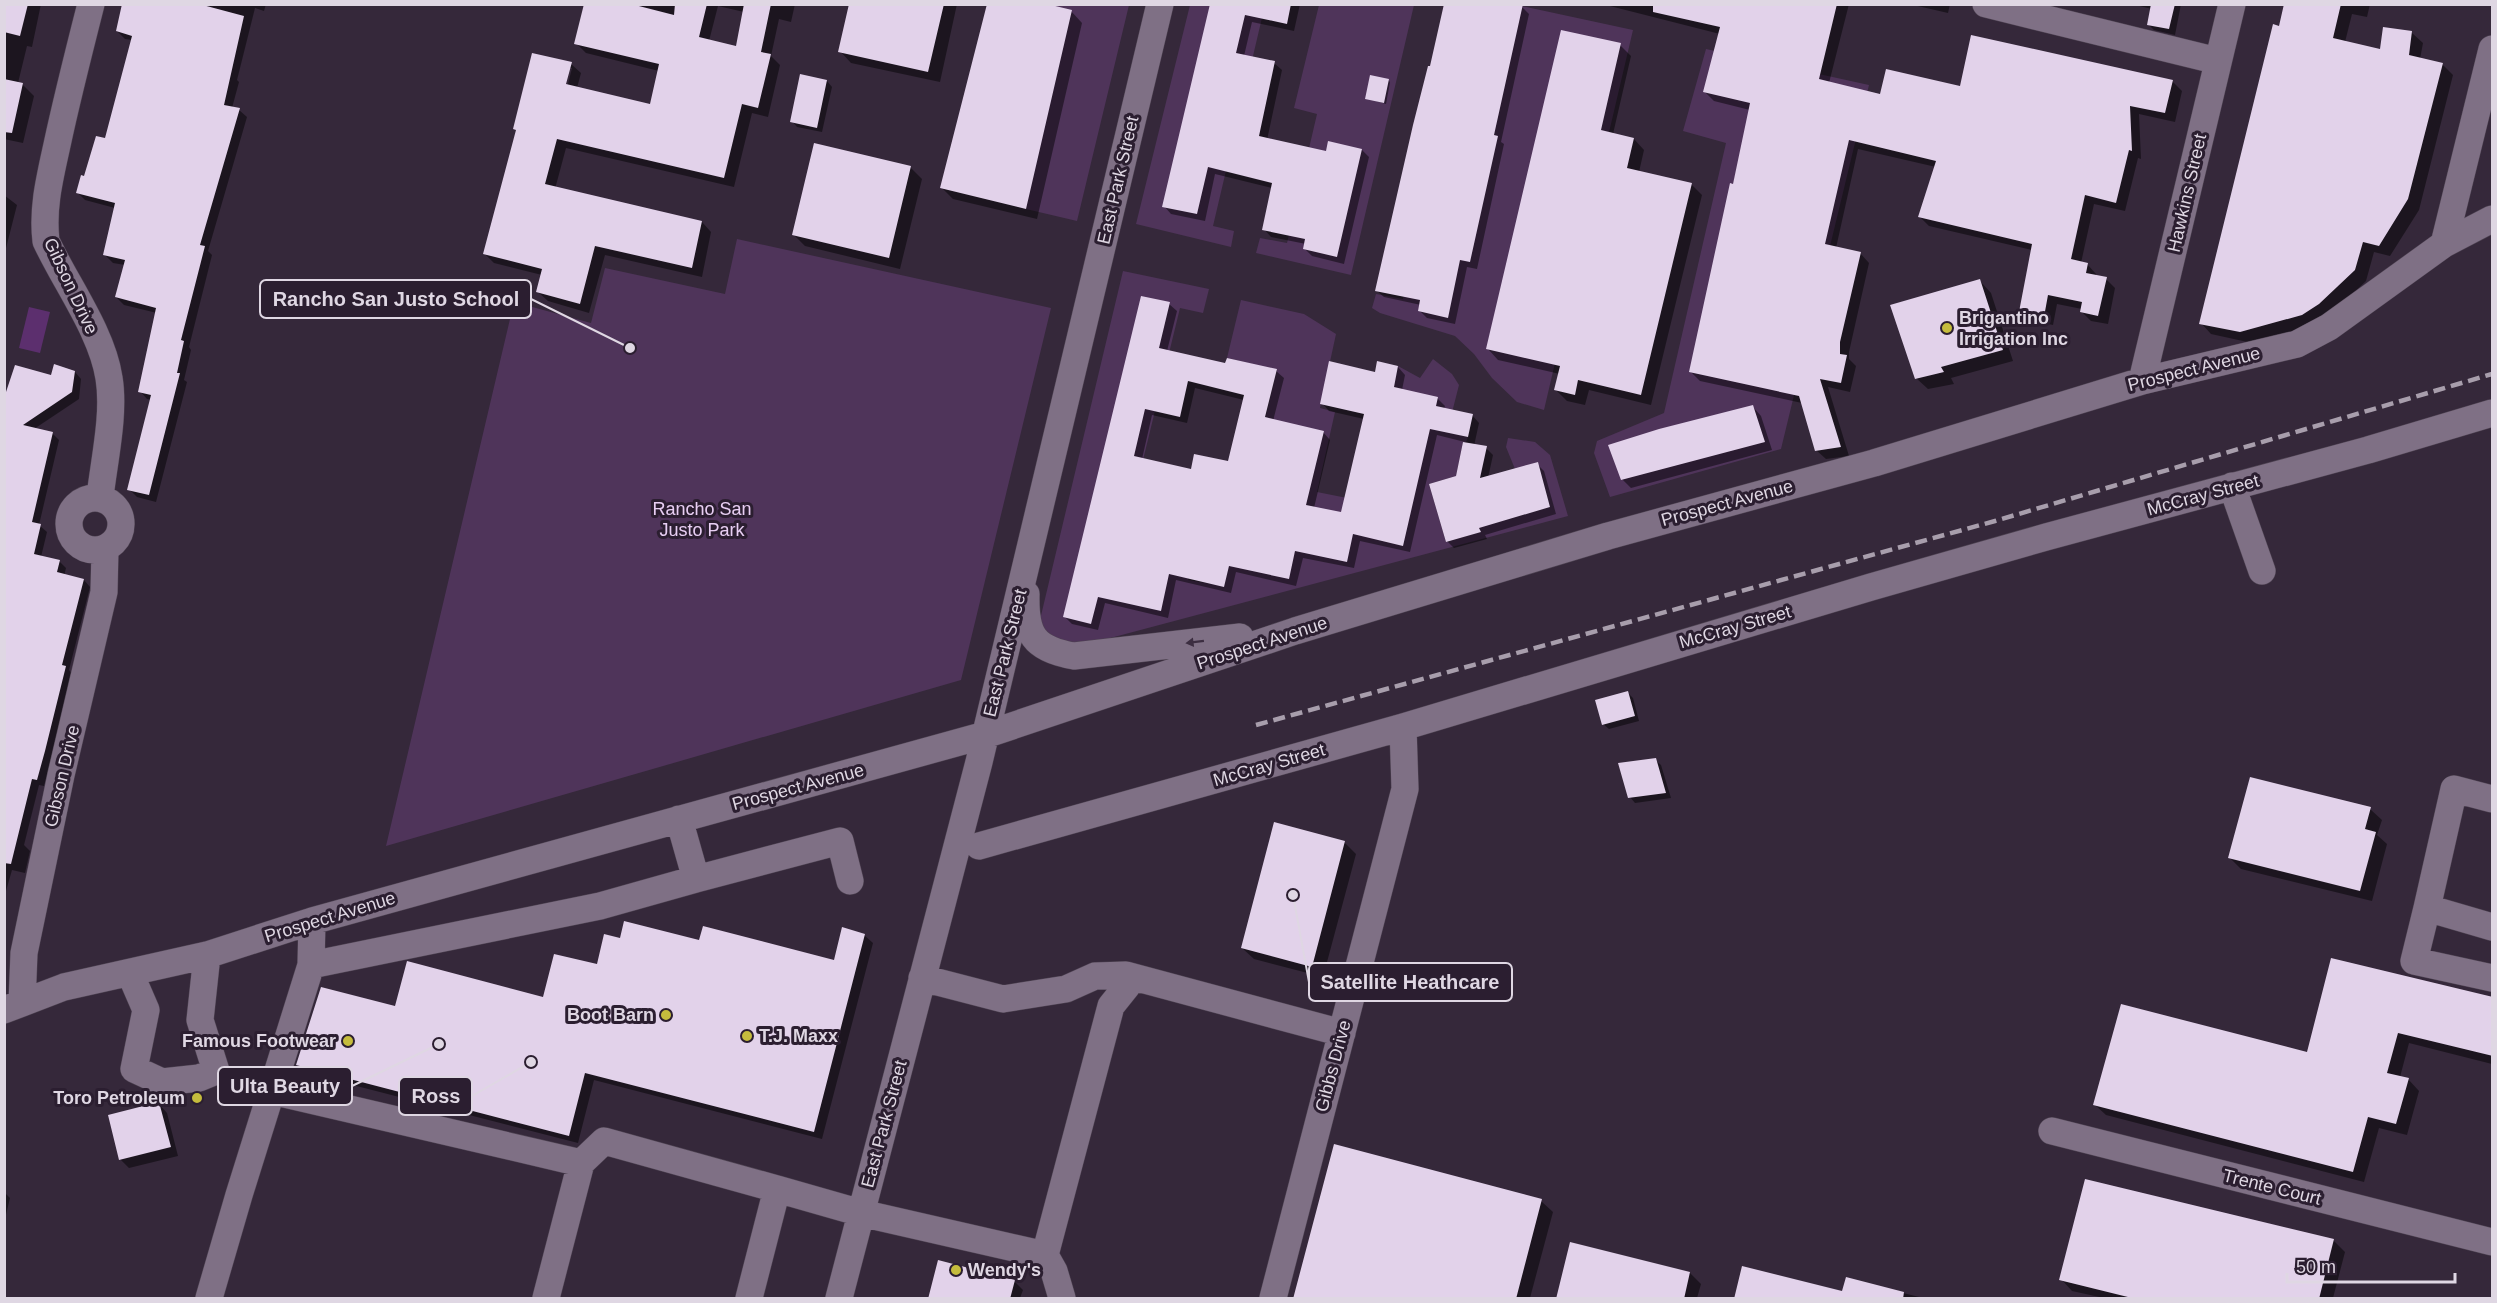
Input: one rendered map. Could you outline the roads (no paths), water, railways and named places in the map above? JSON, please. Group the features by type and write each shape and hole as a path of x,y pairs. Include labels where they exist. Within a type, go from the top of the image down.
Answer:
{"street":[{"name":"Gibson Drive","path":"91,4 45,202 44,224 46,241 101,351 109,378 111,402 100,497"},
{"name":"East Park Street","path":"839,1299 985,735 1160,4"},
{"path":"1986,4 2218,61"},
{"name":"Hawkins Street","path":"2142,381 2232,4"},
{"path":"2444,244 2493,49"},
{"name":"Prospect Avenue","path":"13,1006 64,987 207,956 312,921 985,735 1294,631 1608,536 1874,463 2142,381 2297,344 2329,327 2444,244 2493,219"},
{"name":"McCray Street","path":"979,846 1403,728 1838,596 2368,450 2493,413"},
{"path":"2232,486 2262,571"},
{"path":"100,497 112,503 119,513 121,524 119,535 112,544 105,549 92,550 79,546 71,536 68,525 75,505 85,499 100,497"},
{"name":"Gibson Drive","path":"13,1006 61,775 104,592 105,549"},
{"path":"1026,565 1026,611 1029,628 1038,643 1053,653 1074,656 1294,631"},
{"name":"Gibbs Drive","path":"1273,1299 1405,789 1403,728"},
{"path":"2493,799 2454,789 2414,961 2493,978"},
{"path":"679,819 696,879"},
{"path":"311,965 600,906 840,841 850,881"},
{"path":"2427,908 2493,927"},
{"path":"209,1299 311,965 312,921"},
{"path":"130,973 146,1010 134,1069 162,1082 199,1078 216,1071 200,1020 207,956"},
{"path":"922,978 1003,999 1066,989 1095,975 1130,977 1342,1033"},
{"path":"1062,1299 1054,1271 1045,1255 1111,1006 1127,986 1130,977"},
{"path":"272,1091 581,1163"},
{"name":"Trente Court","path":"2052,1131 2493,1242"},
{"path":"546,1299 581,1163 603,1141 861,1213 1045,1255"},
{"path":"749,1299 777,1189"}],"railway":[{"path":"1256,725 1995,521 2492,374"}],"place":[{"name":"Brigantino Irrigation Inc","path":"1947,328"},
{"name":"Rancho San Justo School","path":"630,348"},
{"name":"Satellite Heathcare","path":"1293,895"},
{"name":"Boot Barn","path":"666,1015"},
{"name":"T.J. Maxx","path":"747,1036"},
{"name":"Famous Footwear","path":"348,1041"},
{"name":"Ulta Beauty","path":"439,1044"},
{"name":"Ross","path":"531,1062"},
{"name":"Toro Petroleum","path":"197,1098"},
{"name":"Wendy's","path":"956,1270"}],"park label":[{"name":"Rancho San Justo Park","path":"702,519"}]}
